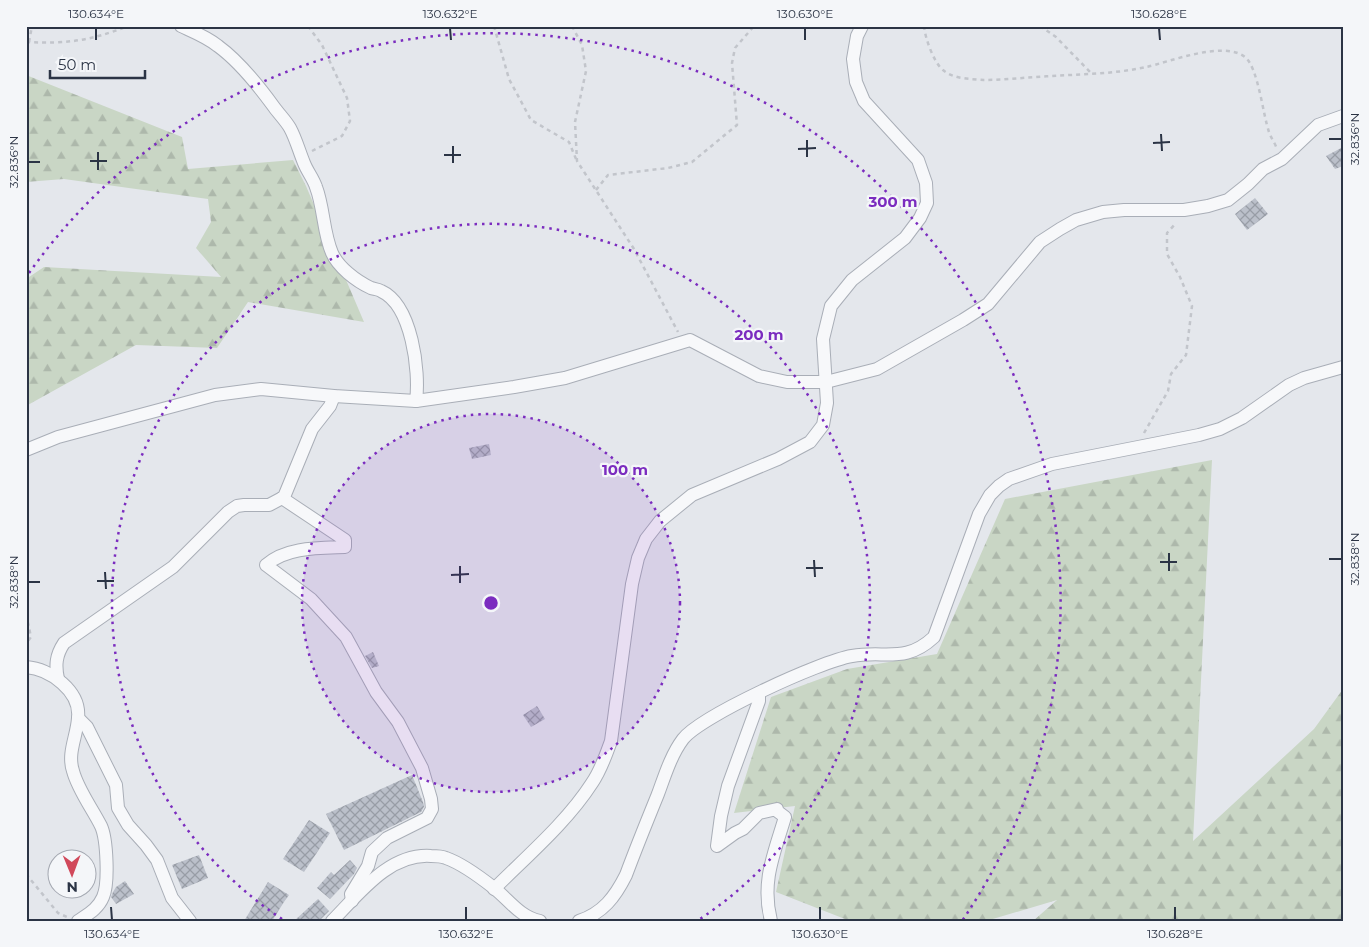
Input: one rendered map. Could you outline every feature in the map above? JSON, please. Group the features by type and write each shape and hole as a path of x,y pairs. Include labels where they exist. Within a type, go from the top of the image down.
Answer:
{"street":[{"path":"181,26 219,46 256,83 289,126 304,164 316,185 332,253 345,271 370,287 382,291 395,301 402,310 408,326 416,368 416,401"},
{"path":"494,889 574,808 593,782 604,762 611,741 632,584 638,558 646,539 660,521 692,495 778,459 810,442 823,425 826,382 823,339 831,306 852,280 905,238 920,218 926,203 926,183 918,160 864,101 856,82 853,58 857,36 862,26"},
{"path":"26,450 58,437 215,395 261,389 416,401 565,378 690,340 759,376 787,382 826,382 877,369 988,304 1040,242 1076,220 1110,211 1187,210 1228,200 1248,184 1262,169 1282,159 1318,125 1343,116"},
{"path":"579,921 589,918 605,908 617,893 626,875 673,756 684,738 699,726 759,693 826,663 852,655 904,654 925,645 934,637 979,514 990,495 999,486 1009,479 1052,464 1199,435 1220,429 1242,418 1297,381 1318,372 1343,367"},
{"path":"58,679 56,660 58,652 64,643 173,567 232,509 244,505 269,505 282,498 289,488 312,429 330,406 334,396"},
{"path":"282,498 345,540 345,547 304,550 273,559 266,565 311,599 346,636 376,692 398,722 422,768 431,799 432,809 427,818 388,838 372,852 368,866 351,894 352,901"},
{"path":"26,667 37,668 58,679 74,699 78,710 78,718 72,747 73,771 102,828 106,845 107,860 104,896 92,912 78,921"},
{"path":"759,693 759,701 728,786 717,846 735,833 743,830 759,813 777,809 785,817 768,876 767,895 771,921"},
{"path":"78,718 87,727 116,785 118,808 128,825 157,860 172,898 190,921"},
{"path":"332,921 372,881 392,866 411,857 426,856 444,857 459,864 494,889 516,909 540,921"}],"path":[{"path":"32,26 28,42 57,43 86,40 128,26"},
{"path":"302,156 342,136 350,121 347,98 322,45 308,26"},
{"path":"494,26 509,79 531,120 569,142 577,161 634,249 684,342"},
{"path":"572,26 582,45 586,70 575,122 577,161"},
{"path":"596,190 608,175 668,168 692,162 737,125 732,63 736,48 754,26"},
{"path":"924,26 924,33 932,52 943,70 957,77 983,80 1114,73 1147,67 1205,52 1225,50 1244,56 1249,62 1257,84 1269,132 1282,159"},
{"path":"1040,26 1056,37 1091,74"},
{"path":"1135,447 1168,391 1172,374 1186,355 1192,306 1168,254 1166,233 1187,210"},
{"path":"26,614 31,637 26,644"},
{"path":"26,874 58,913 72,921"}],"green space":[{"path":"26,75 182,137 188,169 293,160 364,322 248,302 217,348 136,345 26,406 26,279 44,267 221,277 196,248 211,222 208,199 64,179 26,182"},
{"path":"1212,460 1193,841 1314,729 1343,689 1343,921 1033,921 1057,900 986,921 850,921 776,892 795,806 734,813 771,697 847,669 937,654 1005,499"}],"building":[{"path":"1343,147 1343,166 1335,169 1326,156"},
{"path":"1255,198 1268,214 1247,230 1235,214"},
{"path":"489,444 491,455 472,459 469,448"},
{"path":"373,652 379,666 372,668 365,656"},
{"path":"537,706 545,719 531,727 523,715"},
{"path":"412,775 423,802 424,807 421,812 344,850 326,814"},
{"path":"309,820 330,833 304,872 283,859"},
{"path":"199,855 208,878 182,889 172,865"},
{"path":"350,860 357,868 354,874 330,899 317,888 331,872 334,875"},
{"path":"125,881 134,894 116,904 111,897 116,887"},
{"path":"268,882 289,895 272,921 244,921"},
{"path":"318,899 329,911 319,921 294,921"}]}
